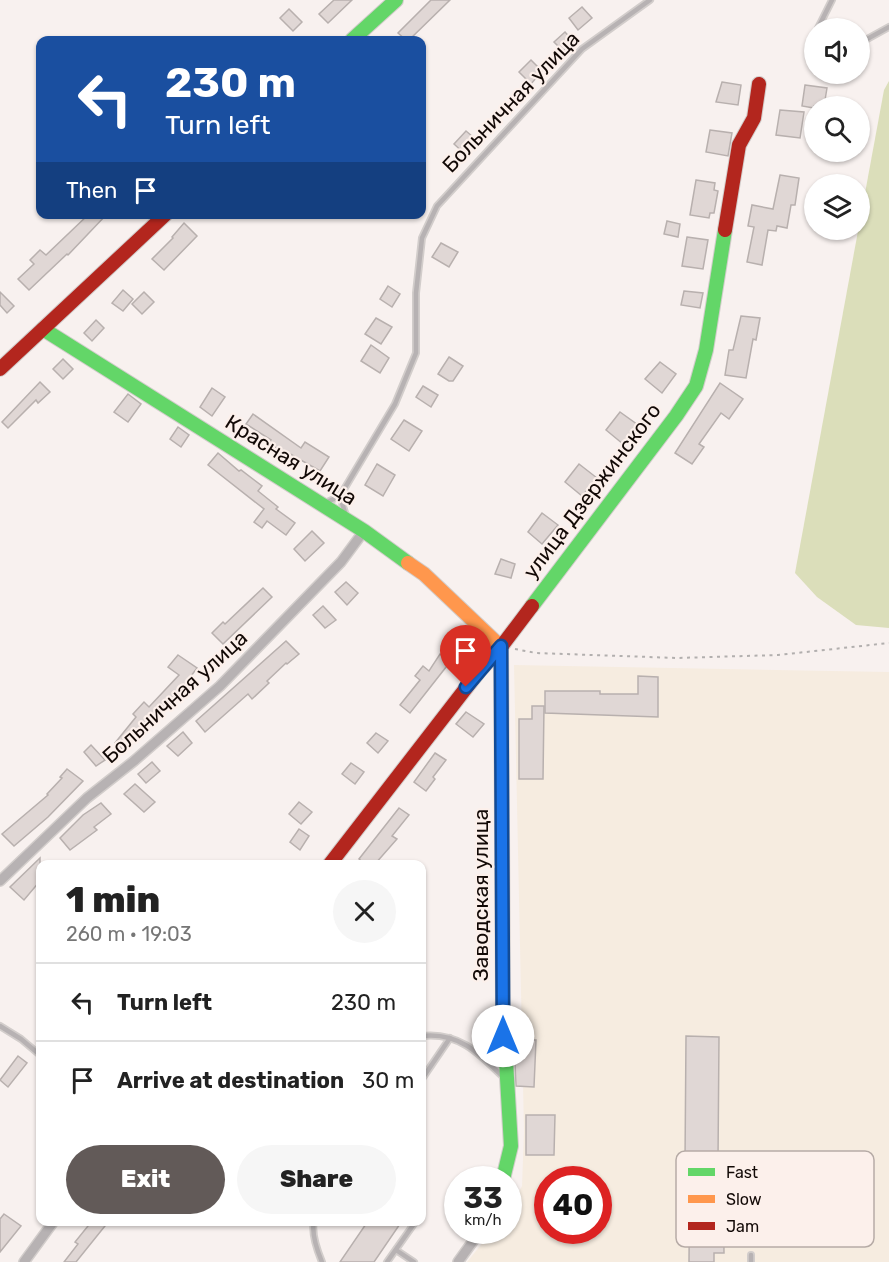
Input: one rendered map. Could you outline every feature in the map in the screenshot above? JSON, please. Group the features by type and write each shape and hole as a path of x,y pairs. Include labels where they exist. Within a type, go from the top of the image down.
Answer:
{"street":[{"path":"356,36 396,0"},
{"name":"улица Дзержинского","path":"333,860 501,646 676,416 696,386 706,350 739,145 754,118 759,84"},
{"path":"0,369 161,219"},
{"name":"Красная улица","path":"43,329 364,531 424,574 501,646"},
{"name":"Больничная улица","path":"0,881 87,798 134,761 220,686 341,562 364,531"},
{"name":"Заводская улица","path":"501,646 503,1036 511,1146 506,1166"},
{"path":"24,1262 50,1226"},
{"path":"458,1262 471,1244"}],"lane":[{"name":"Больничная улица","path":"340,496 394,404 416,353 416,293 422,238 437,206 582,49 650,0"},
{"path":"823,18 831,0"},
{"path":"870,38 889,27"},
{"path":"322,505 340,496 347,520"},
{"path":"0,1026 36,1052"},
{"path":"426,1035 437,1034 460,1041 477,1051 506,1080"},
{"path":"426,1073 450,1038"},
{"path":"313,1226 322,1262"},
{"path":"387,1262 413,1226"},
{"path":"396,1250 414,1262"},
{"path":"751,1255 751,1262"}],"path":[{"path":"501,646 537,652 676,658 778,655 889,643"}],"shaded area":[{"path":"514,665 889,672 889,1262 467,1262 482,1244 522,1244 524,1131"}],"green space":[{"path":"889,81 889,628 856,625 817,597 795,573 856,240 870,240 869,174 884,90"}],"building":[{"path":"334,0 352,0 328,23 319,14"},
{"path":"431,0 450,0 413,36 401,36 398,33"},
{"path":"582,7 592,18 578,30 569,18"},
{"path":"289,9 302,22 293,31 280,18"},
{"path":"565,32 573,41 563,51 554,42"},
{"path":"531,60 542,71 531,84 519,72"},
{"path":"722,82 741,85 738,105 716,102"},
{"path":"805,85 827,88 826,96 804,96 804,106 802,106"},
{"path":"780,110 804,112 800,138 776,135"},
{"path":"710,130 732,133 728,156 706,152"},
{"path":"466,131 479,142 466,155 454,144"},
{"path":"780,175 799,178 795,205 791,205 787,228 777,226 776,231 768,230 762,265 747,262 754,227 748,226 752,205 773,209"},
{"path":"696,180 715,183 714,190 718,191 714,213 710,213 709,218 690,215"},
{"path":"84,219 102,219 68,255 29,290 18,279 34,264 30,260 40,250 46,255"},
{"path":"667,221 680,224 678,237 664,234"},
{"path":"184,223 197,236 164,270 152,259"},
{"path":"687,237 708,240 703,269 682,266"},
{"path":"441,243 458,252 449,267 432,257"},
{"path":"388,286 400,294 392,307 380,299"},
{"path":"123,290 133,299 123,311 112,303"},
{"path":"684,291 703,293 700,308 681,305"},
{"path":"0,292 14,306 7,313 0,305"},
{"path":"144,292 154,302 142,314 132,304"},
{"path":"741,316 760,318 756,340 753,339 746,378 725,375 729,350 733,350"},
{"path":"376,318 392,327 381,344 365,334"},
{"path":"96,320 104,328 92,341 84,333"},
{"path":"371,345 389,358 380,373 361,361"},
{"path":"449,357 463,366 453,381 438,374"},
{"path":"63,359 73,369 63,379 53,369"},
{"path":"660,362 676,374 662,393 645,379"},
{"path":"40,382 50,392 38,403 36,400 8,428 2,422"},
{"path":"720,383 743,399 729,419 721,413 699,444 704,447 692,464 675,453"},
{"path":"423,386 438,395 431,407 416,397"},
{"path":"212,388 225,397 212,416 200,407"},
{"path":"128,394 141,404 128,422 114,412"},
{"path":"620,412 638,425 623,444 606,430"},
{"path":"253,414 301,448 305,442 329,457 320,471 285,451 283,453 269,442 271,440 246,424"},
{"path":"404,420 422,431 409,451 391,439"},
{"path":"178,427 189,435 181,447 170,439"},
{"path":"218,453 239,471 241,470 262,486 258,491 278,507 276,509 295,523 286,535 267,521 262,528 254,522 264,509 208,465"},
{"path":"377,464 395,475 383,496 365,485"},
{"path":"579,464 597,478 582,496 565,482"},
{"path":"542,513 558,525 542,544 528,532"},
{"path":"312,531 324,543 305,561 294,549"},
{"path":"501,559 515,564 511,578 495,574"},
{"path":"346,582 358,593 347,605 335,592"},
{"path":"263,588 272,597 223,644 212,633 223,622 225,624"},
{"path":"323,606 336,620 325,628 313,615"},
{"path":"286,641 299,654 267,681 269,683 252,699 248,694 205,732 196,721"},
{"path":"440,654 450,662 410,713 400,705 420,680 415,676 423,666 429,671"},
{"path":"178,655 197,668 181,692 146,727 145,725 123,750 115,743 136,717 133,714 144,702 149,707 179,675 168,667"},
{"path":"638,676 658,677 658,717 545,713 545,691 638,694"},
{"path":"532,706 544,706 543,779 519,779 519,719 532,719"},
{"path":"466,712 484,724 473,737 456,724"},
{"path":"183,732 192,743 178,756 167,746"},
{"path":"376,733 388,741 378,753 367,743"},
{"path":"91,745 105,760 96,766 84,752"},
{"path":"435,753 446,760 426,791 414,782"},
{"path":"152,762 160,771 146,783 138,774"},
{"path":"351,763 364,772 355,784 342,774"},
{"path":"67,769 83,781 48,817 14,846 2,834 48,795"},
{"path":"135,784 155,802 144,812 124,794"},
{"path":"299,802 312,812 301,824 289,814"},
{"path":"101,803 111,814 94,827 97,830 70,850 60,838 83,815"},
{"path":"399,808 409,815 392,836 397,839 379,860 359,859"},
{"path":"299,829 309,836 300,850 290,842"},
{"path":"36,862 36,886 24,900 10,887"},
{"path":"686,1036 719,1037 718,1151 685,1151"},
{"path":"514,1040 536,1040 534,1087 516,1086"},
{"path":"18,1056 27,1063 8,1087 0,1080"},
{"path":"526,1115 555,1115 554,1155 526,1155"},
{"path":"4,1214 21,1226 0,1252 0,1219"},
{"path":"88,1226 105,1226 76,1262 64,1262 78,1244 75,1242"},
{"path":"365,1226 399,1226 374,1262 340,1262"},
{"path":"689,1247 724,1247 724,1253 714,1253 714,1262 689,1262"}],"traffic: fast":[{"path":"356,36 396,0"},
{"path":"532,606 676,416 696,386 706,350 725,230"},
{"path":"43,329 364,531 408,563"},
{"path":"503,1010 511,1146 506,1166"}],"traffic: slow":[{"path":"408,563 424,574 501,647 503,1010"}],"traffic: jam":[{"path":"725,230 739,145 754,118 759,84"},
{"path":"0,369 161,219"},
{"path":"333,860 532,606"}],"route":[{"path":"466,687 501,646 503,1036"}]}
